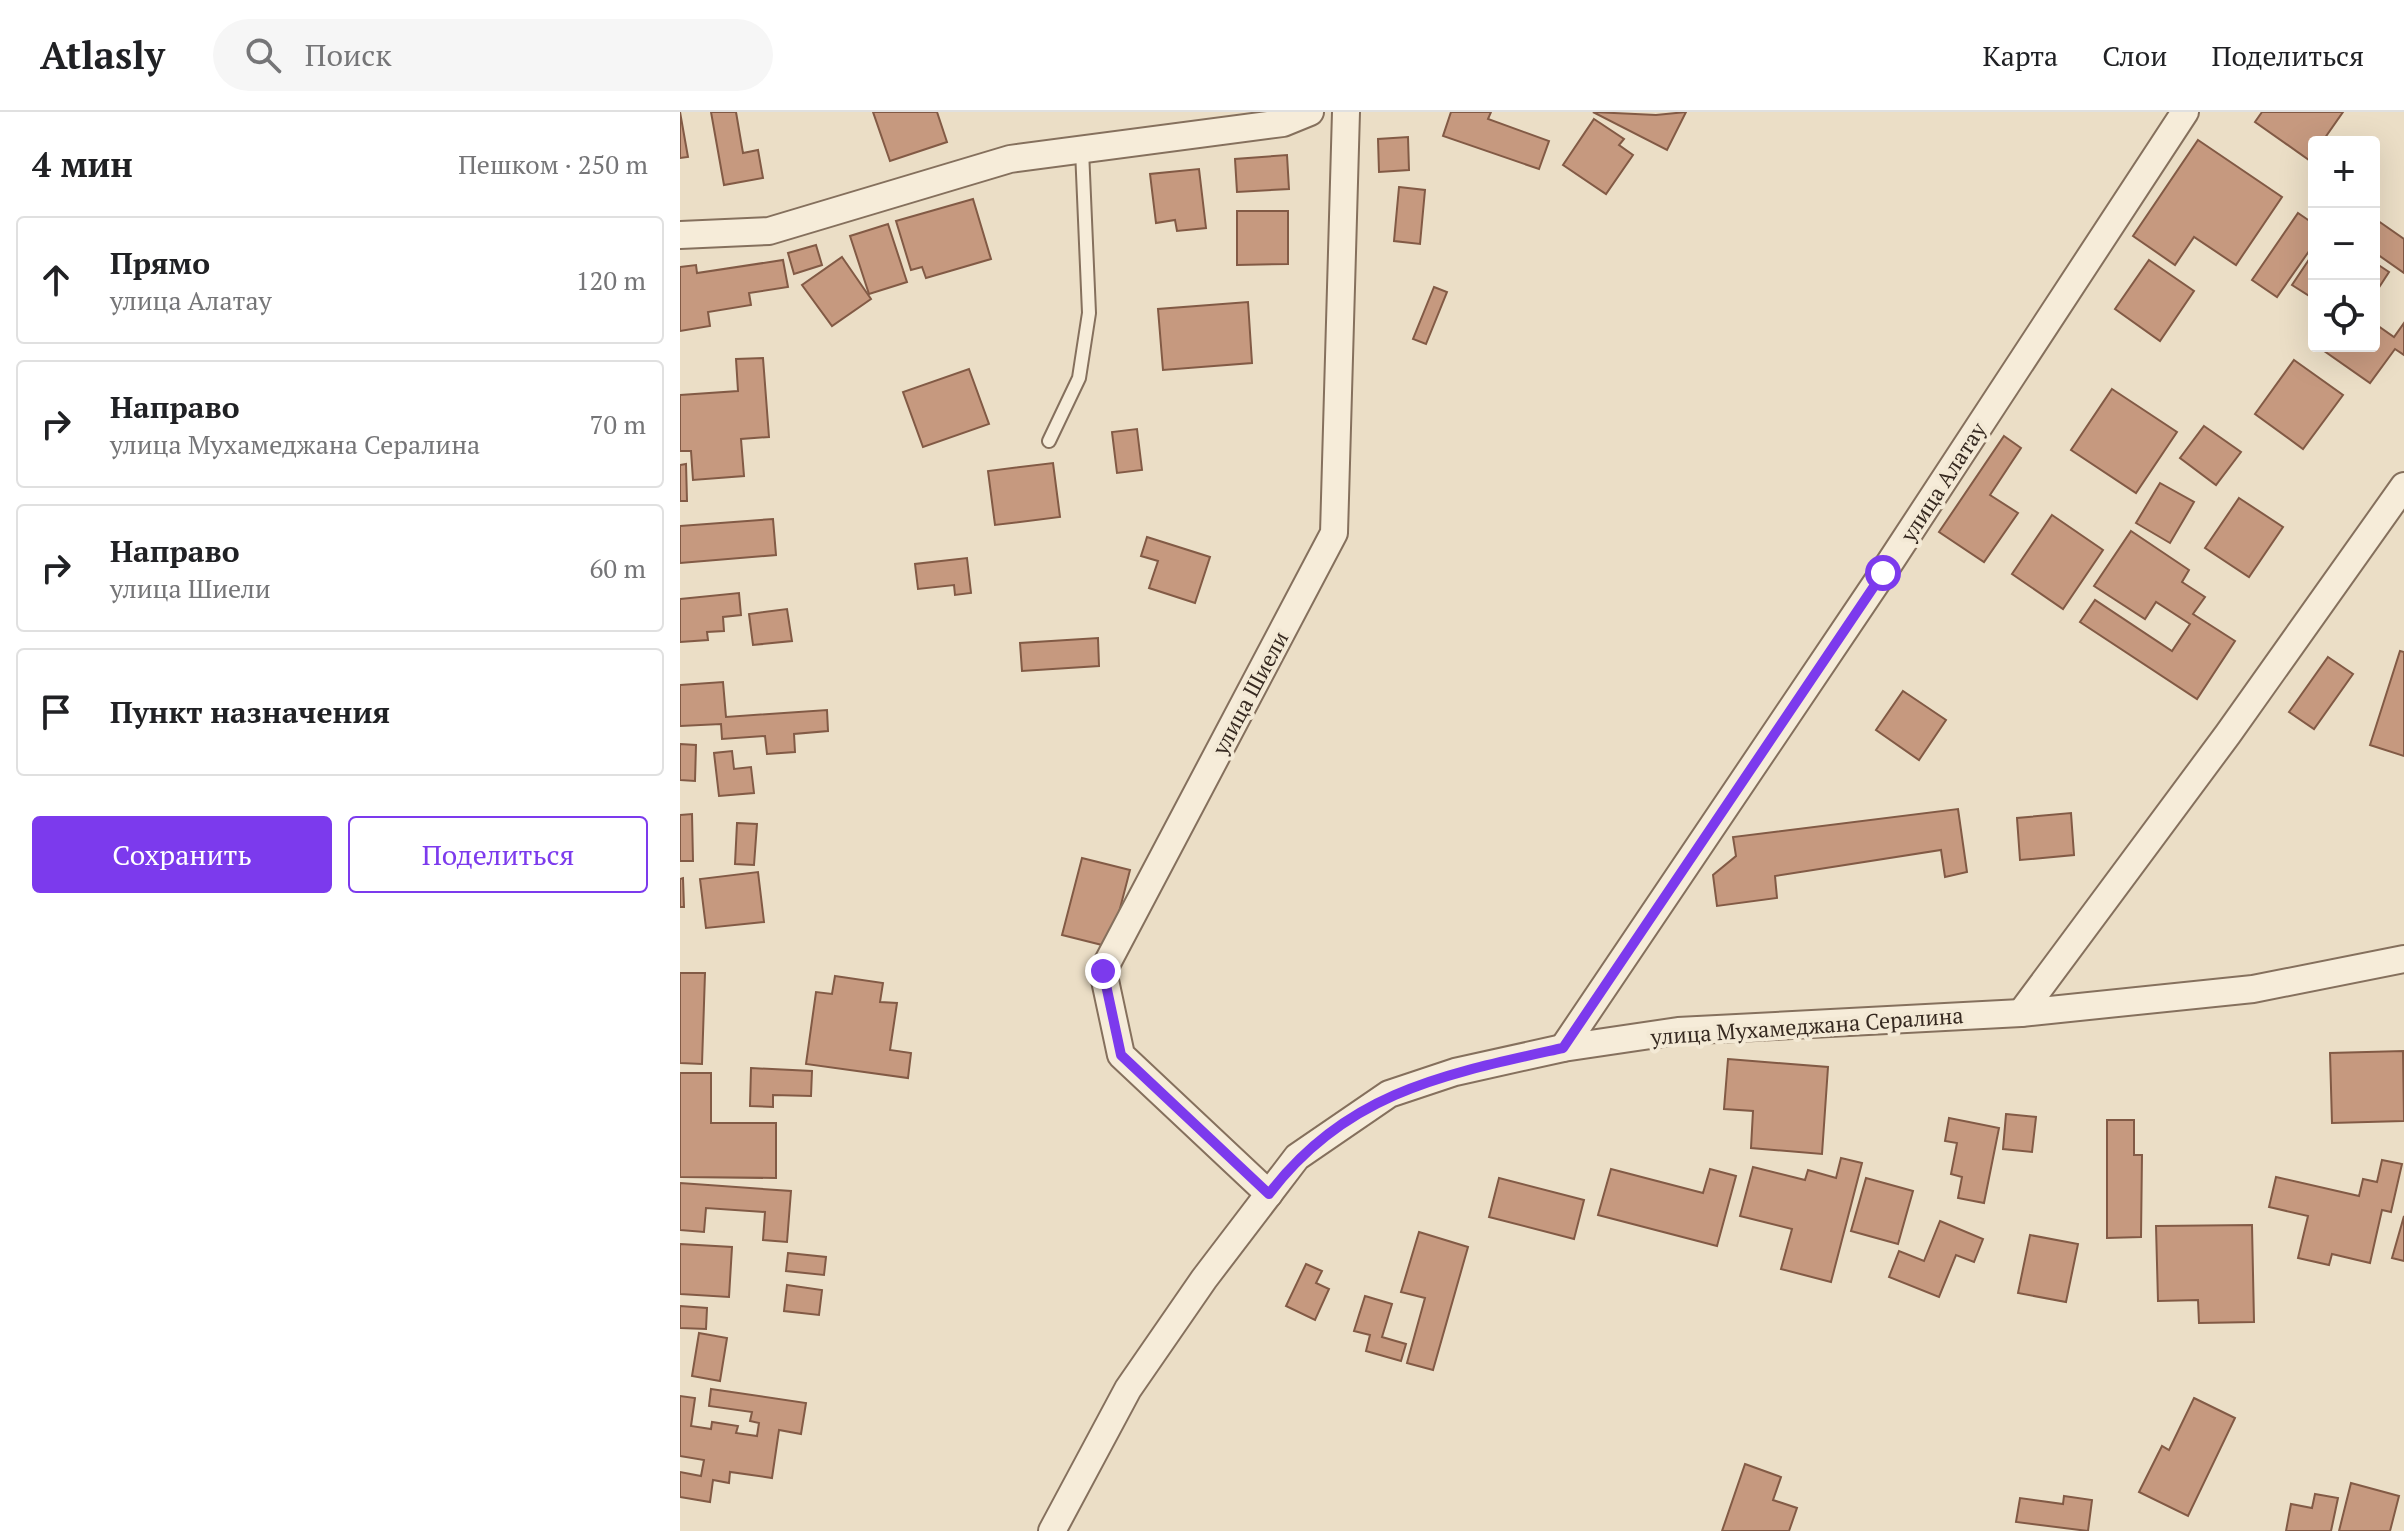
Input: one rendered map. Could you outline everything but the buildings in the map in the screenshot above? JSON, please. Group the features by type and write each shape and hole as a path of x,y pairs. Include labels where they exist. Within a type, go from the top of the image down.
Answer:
{"street":[{"path":"680,235 769,231 1010,159 1283,123 1310,112"},
{"name":"улица Шиели","path":"1269,1194 1121,1055 1103,971 1334,533 1346,112"},
{"name":"улица Алатау","path":"1563,1048 1883,573 2185,112"},
{"path":"2021,1013 2228,734 2404,486"},
{"name":"улица Мухамеджана Сералина","path":"1052,1531 1128,1389 1204,1279 1297,1157 1389,1094 1455,1072 1563,1048 1678,1031 2021,1013 2253,989 2404,959"}],"lane":[{"path":"1049,441 1079,378 1089,313 1082,150"}],"route":[{"path":"1103,971 1121,1055 1269,1194 1297,1157 1389,1094 1455,1072 1563,1048 1883,573"}]}
